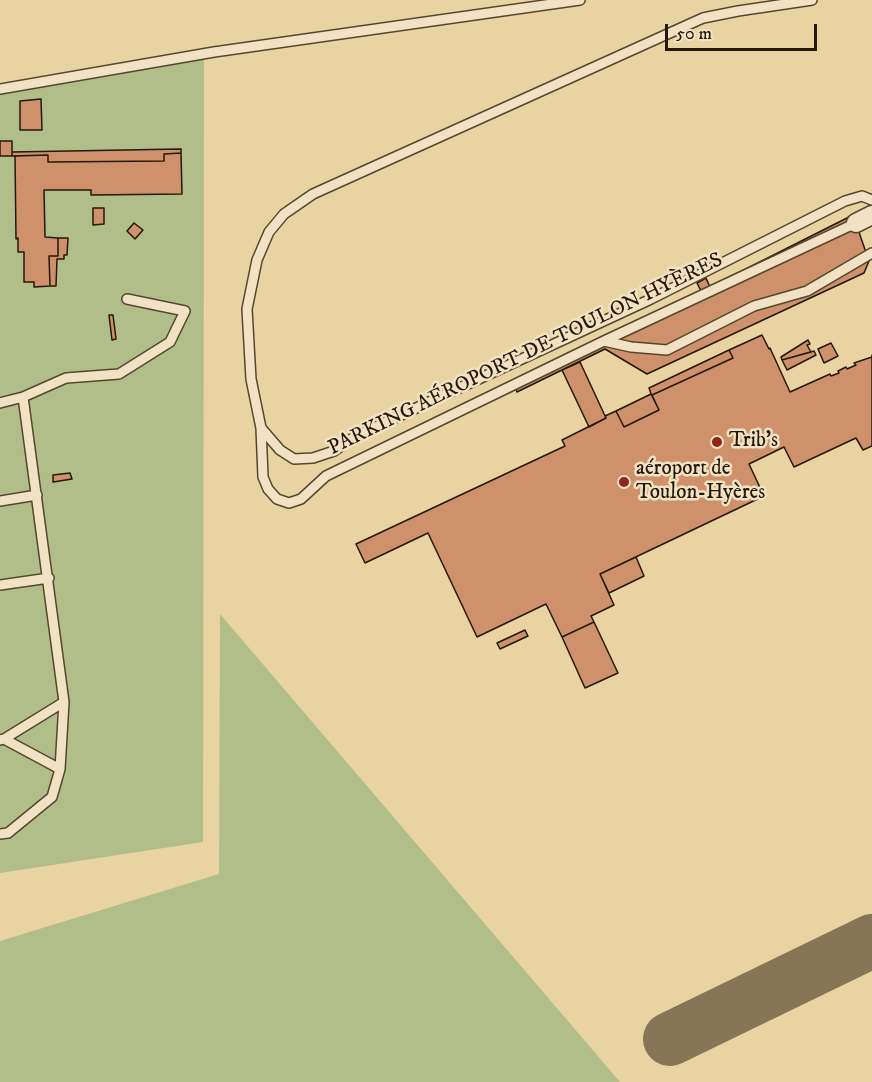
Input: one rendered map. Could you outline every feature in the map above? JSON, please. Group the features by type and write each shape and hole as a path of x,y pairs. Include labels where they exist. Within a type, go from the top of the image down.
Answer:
{"lane":[{"path":"0,88 214,52 579,0"},
{"name":"PARKING AÉROPORT DE TOULON HYÈRES","path":"812,0 703,18 366,169 313,194 284,214 269,232 257,260 248,309 251,379 261,429 263,477 268,489 277,500 289,503 301,499 326,476 604,341 864,219"},
{"path":"261,429 280,450 294,459 313,458 334,451 356,436 651,299 845,201 862,196 872,200"},
{"path":"604,341 631,347 667,350 754,306 807,291 872,253"},
{"path":"0,403 23,397 66,378 119,374 170,342 185,311 127,299"},
{"path":"0,834 8,833 52,797 60,769 64,702 23,397"},
{"path":"0,501 37,495"},
{"path":"0,585 49,578"},
{"path":"2,740 64,702"},
{"path":"2,740 60,769"}],"green space":[{"path":"204,58 203,842 0,873 0,95"},
{"path":"220,614 620,1082 0,1082 0,941 219,874"}],"building":[{"path":"41,99 42,130 20,130 20,101"},
{"path":"0,141 12,141 12,156 0,156"},
{"path":"181,149 181,153 164,154 164,161 48,162 48,155 12,156 12,152"},
{"path":"181,153 182,194 91,195 91,190 44,190 45,237 58,238 58,256 49,256 50,286 34,287 34,282 24,282 24,252 18,252 18,238 16,239 15,156 48,155 48,162 164,161 164,154"},
{"path":"93,208 104,208 104,224 93,225"},
{"path":"853,215 869,261 864,273 647,374 605,349 517,392 512,381 701,291 697,283 706,278 710,287"},
{"path":"134,223 143,230 135,239 127,231"},
{"path":"58,238 68,238 67,255 64,255 64,259 57,259 56,286 50,286 49,256 58,256"},
{"path":"109,315 113,315 116,339 112,340"},
{"name":"aéroport de Toulon-Hyères","path":"762,335 790,392 872,357 872,446 863,450 856,438 794,467 784,447 749,464 764,496 600,574 614,605 591,616 594,622 562,637 546,604 477,637 428,533 365,563 356,544 565,446 562,440 616,411 624,427 659,410 652,395 733,358 729,350"},
{"path":"808,340 810,344 807,345 811,352 782,360 781,357"},
{"path":"831,343 838,356 824,363 818,349"},
{"path":"729,350 733,358 651,394 649,388"},
{"path":"814,351 816,355 787,370 782,360"},
{"path":"580,362 606,418 589,427 562,370"},
{"path":"651,394 659,410 624,427 616,411"},
{"path":"70,473 72,479 53,482 53,475"},
{"path":"636,557 644,576 609,593 600,574"},
{"path":"594,622 618,673 585,688 562,637"},
{"path":"525,630 528,636 500,649 497,643"}],"taxiway":[{"path":"670,1039 872,941"}],"place":[{"name":"Trib's","path":"717,442"},
{"name":"aéroport de Toulon-Hyères","path":"624,482"}]}
